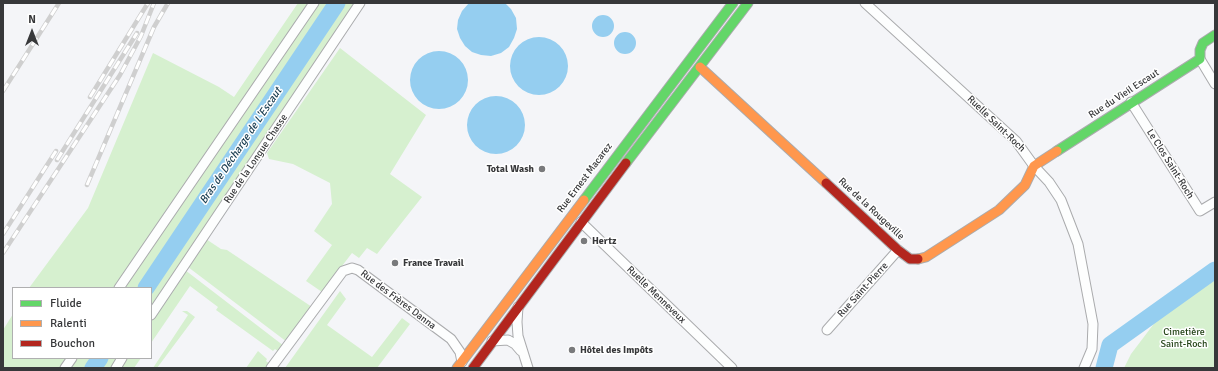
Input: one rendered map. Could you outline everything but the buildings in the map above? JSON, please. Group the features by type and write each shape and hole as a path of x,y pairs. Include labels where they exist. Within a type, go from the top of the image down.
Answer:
{"main road":[{"name":"Rue Ernest Macarez","path":"459,365 733,3"},
{"path":"473,368 581,222 748,3"},
{"path":"1200,59 1200,50 1203,43 1215,35"},
{"name":"Rue du Vieil Escaut","path":"1034,166 1131,102 1200,59"},
{"name":"Rue de la Rougeville","path":"700,67 898,250 910,259 922,259 999,210 1024,186 1034,166"}],"street":[{"path":"121,287 314,3"},
{"name":"Rue de la Longue Chasse","path":"152,314 360,3"},
{"name":"Ruelle Saint-Roch","path":"865,3 1016,142 1034,166 1049,182 1061,200 1078,244 1093,330 1092,349 1084,368"},
{"path":"1200,59 1215,84"},
{"name":"Le Clos Saint-Roch","path":"1131,102 1200,212 1215,202"},
{"name":"Ruelle Menneveux","path":"581,222 732,368"},
{"name":"Rue Saint-Pierre","path":"827,330 898,250"},
{"name":"Rue des Frères Danna","path":"271,368 343,271 349,268 358,270 451,339 460,352 459,365"},
{"path":"519,305 518,330 523,356 528,368"},
{"path":"492,342 504,339 512,342 523,356"},
{"path":"65,368 71,359"},
{"path":"116,368 121,359"}],"green space":[{"path":"298,3 354,3 152,306 152,287 30,287 88,208 153,53 219,87 234,97"},
{"path":"340,48 426,115 390,174 422,197 377,254 367,248 359,258 352,253 322,292 306,281 332,245 314,231 332,204 330,183 293,164 269,159 267,153"},
{"path":"206,239 221,249 227,250 312,307 287,342 188,267"},
{"path":"185,270 284,346 280,353 275,349 273,351 216,310 218,307 190,286 152,342 152,320"},
{"name":"Cimetière Saint-Roch","path":"1215,279 1215,368 1124,368 1131,354 1156,321"},
{"path":"340,291 346,299 327,325 372,357 402,318 410,324 377,368 285,368"},
{"path":"182,311 187,311 195,317 157,368 153,368 188,315"},
{"path":"12,316 12,359 116,359 111,368 3,368 3,330"},
{"path":"258,351 270,364 268,368 246,368"},
{"path":"125,359 140,359 134,368 120,368"}],"water":[{"path":"469,3 505,3 511,9 516,18 517,29 509,47 501,53 491,56 472,52 465,46 457,29 458,20 462,11"},
{"path":"603,15 611,18 614,26 611,34 603,37 595,34 592,26 595,18"},
{"path":"625,32 633,35 636,43 633,51 625,54 617,51 614,43 617,35"},
{"path":"533,37 545,37 560,45 568,60 568,72 560,87 545,95 533,95 518,87 510,72 510,60 518,45"},
{"path":"433,51 445,51 460,59 468,74 468,86 460,101 445,109 433,109 418,101 410,86 410,74 418,59"},
{"path":"490,96 502,96 517,104 525,119 525,131 517,146 502,154 490,154 475,146 467,131 467,119 475,104"}],"waterway":[{"name":"Bras de Décharge de L'Escaut","path":"147,287 337,3"},
{"path":"1104,368 1110,345 1215,270"},
{"name":"Bras de Décharge de L'Escaut","path":"93,368 99,359"}],"railway":[{"path":"3,91 59,3"},
{"path":"90,97 148,3"},
{"path":"3,253 120,75 141,36 154,3"},
{"path":"87,185 154,27 168,3"},
{"path":"57,160 137,33"},
{"path":"3,234 56,151"}],"traffic: fast":[{"path":"584,200 733,3"},
{"path":"626,163 748,3"},
{"path":"1057,151 1200,59 1200,50 1203,43 1215,35"}],"traffic: slow":[{"path":"700,67 826,183"},
{"path":"918,259 926,257 999,210 1025,185 1034,166 1057,151"},
{"path":"457,368 584,200"}],"traffic: jam":[{"path":"473,368 626,163"},
{"path":"826,183 898,250 910,259 918,259"}],"place":[{"name":"Total Wash","path":"542,169"},
{"name":"Hertz","path":"584,241"},
{"name":"France Travail","path":"395,263"},
{"name":"Hôtel des Impôts","path":"572,350"}]}
